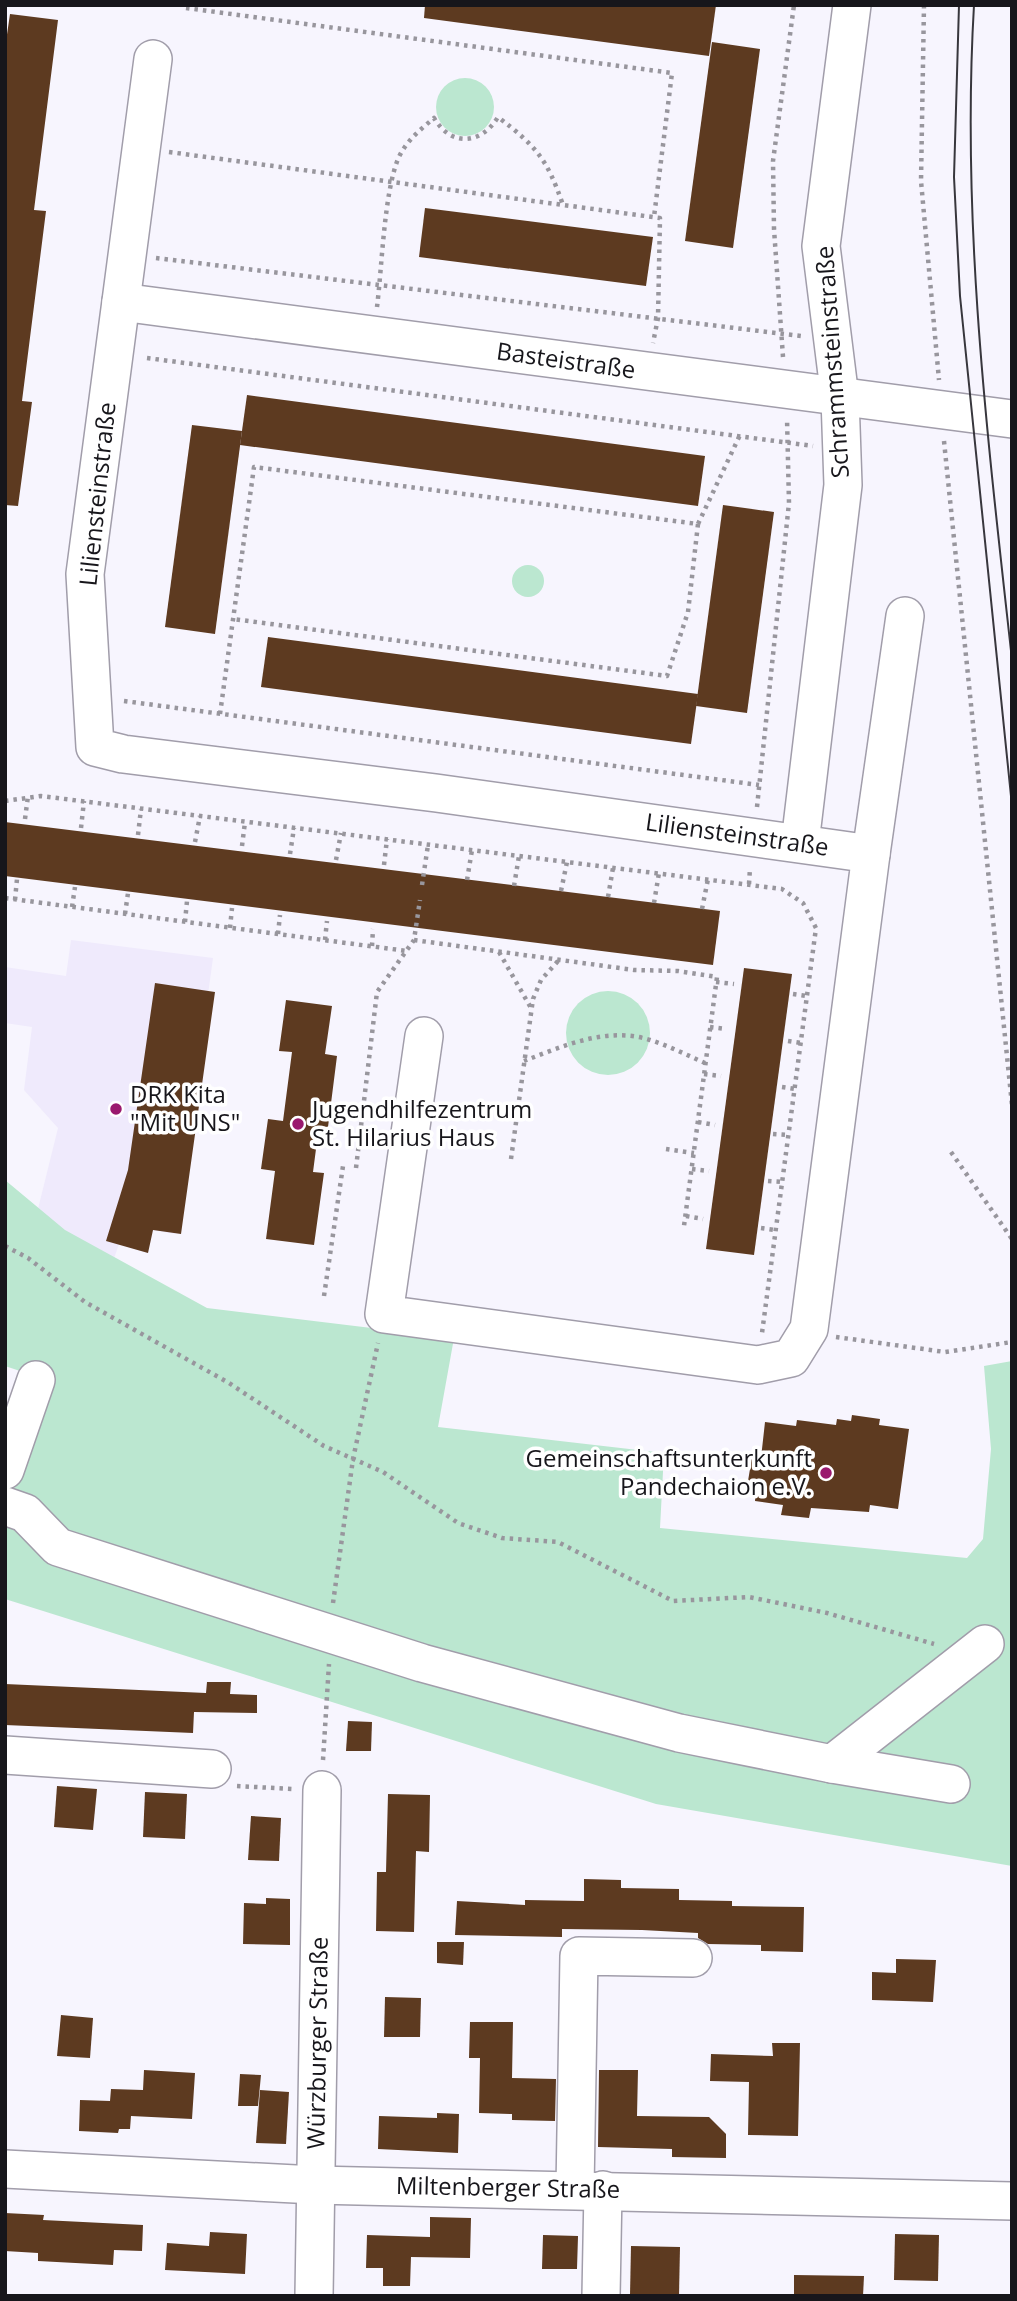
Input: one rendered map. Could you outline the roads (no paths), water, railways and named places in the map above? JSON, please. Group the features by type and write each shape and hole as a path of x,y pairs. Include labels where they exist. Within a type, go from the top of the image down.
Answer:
{"street":[{"name":"Schrammsteinstraße","path":"800,843 843,485 840,398 821,246 852,5"},
{"name":"Liliensteinstraße","path":"153,59 85,573 95,747 123,754 871,854"},
{"name":"Basteistraße","path":"121,302 1012,419"},
{"path":"424,1036 384,1314 758,1365 791,1358 809,1329 905,615"},
{"path":"5,1470 36,1380"},
{"path":"5,1506 25,1513 58,1547 422,1663 679,1733 832,1764 951,1784"},
{"path":"832,1764 985,1644"},
{"path":"5,1755 212,1769"},
{"name":"Würzburger Straße","path":"314,2296 322,1790"},
{"path":"601,2296 589,2190 579,1956 693,1958"},
{"name":"Miltenberger Straße","path":"5,2169 316,2185 1012,2201"}],"tram line":[{"path":"959,5 954,177 960,296 1012,806"},
{"path":"974,5 971,87 974,251 986,415 1012,660"}],"place":[{"name":"DRK Kita \"Mit UNS\"","path":"116,1109"},
{"name":"Jugendhilfezentrum St. Hilarius Haus","path":"298,1124"},
{"name":"Gemeinschaftsunterkunft Pandechaion e.V.","path":"826,1473"}]}
